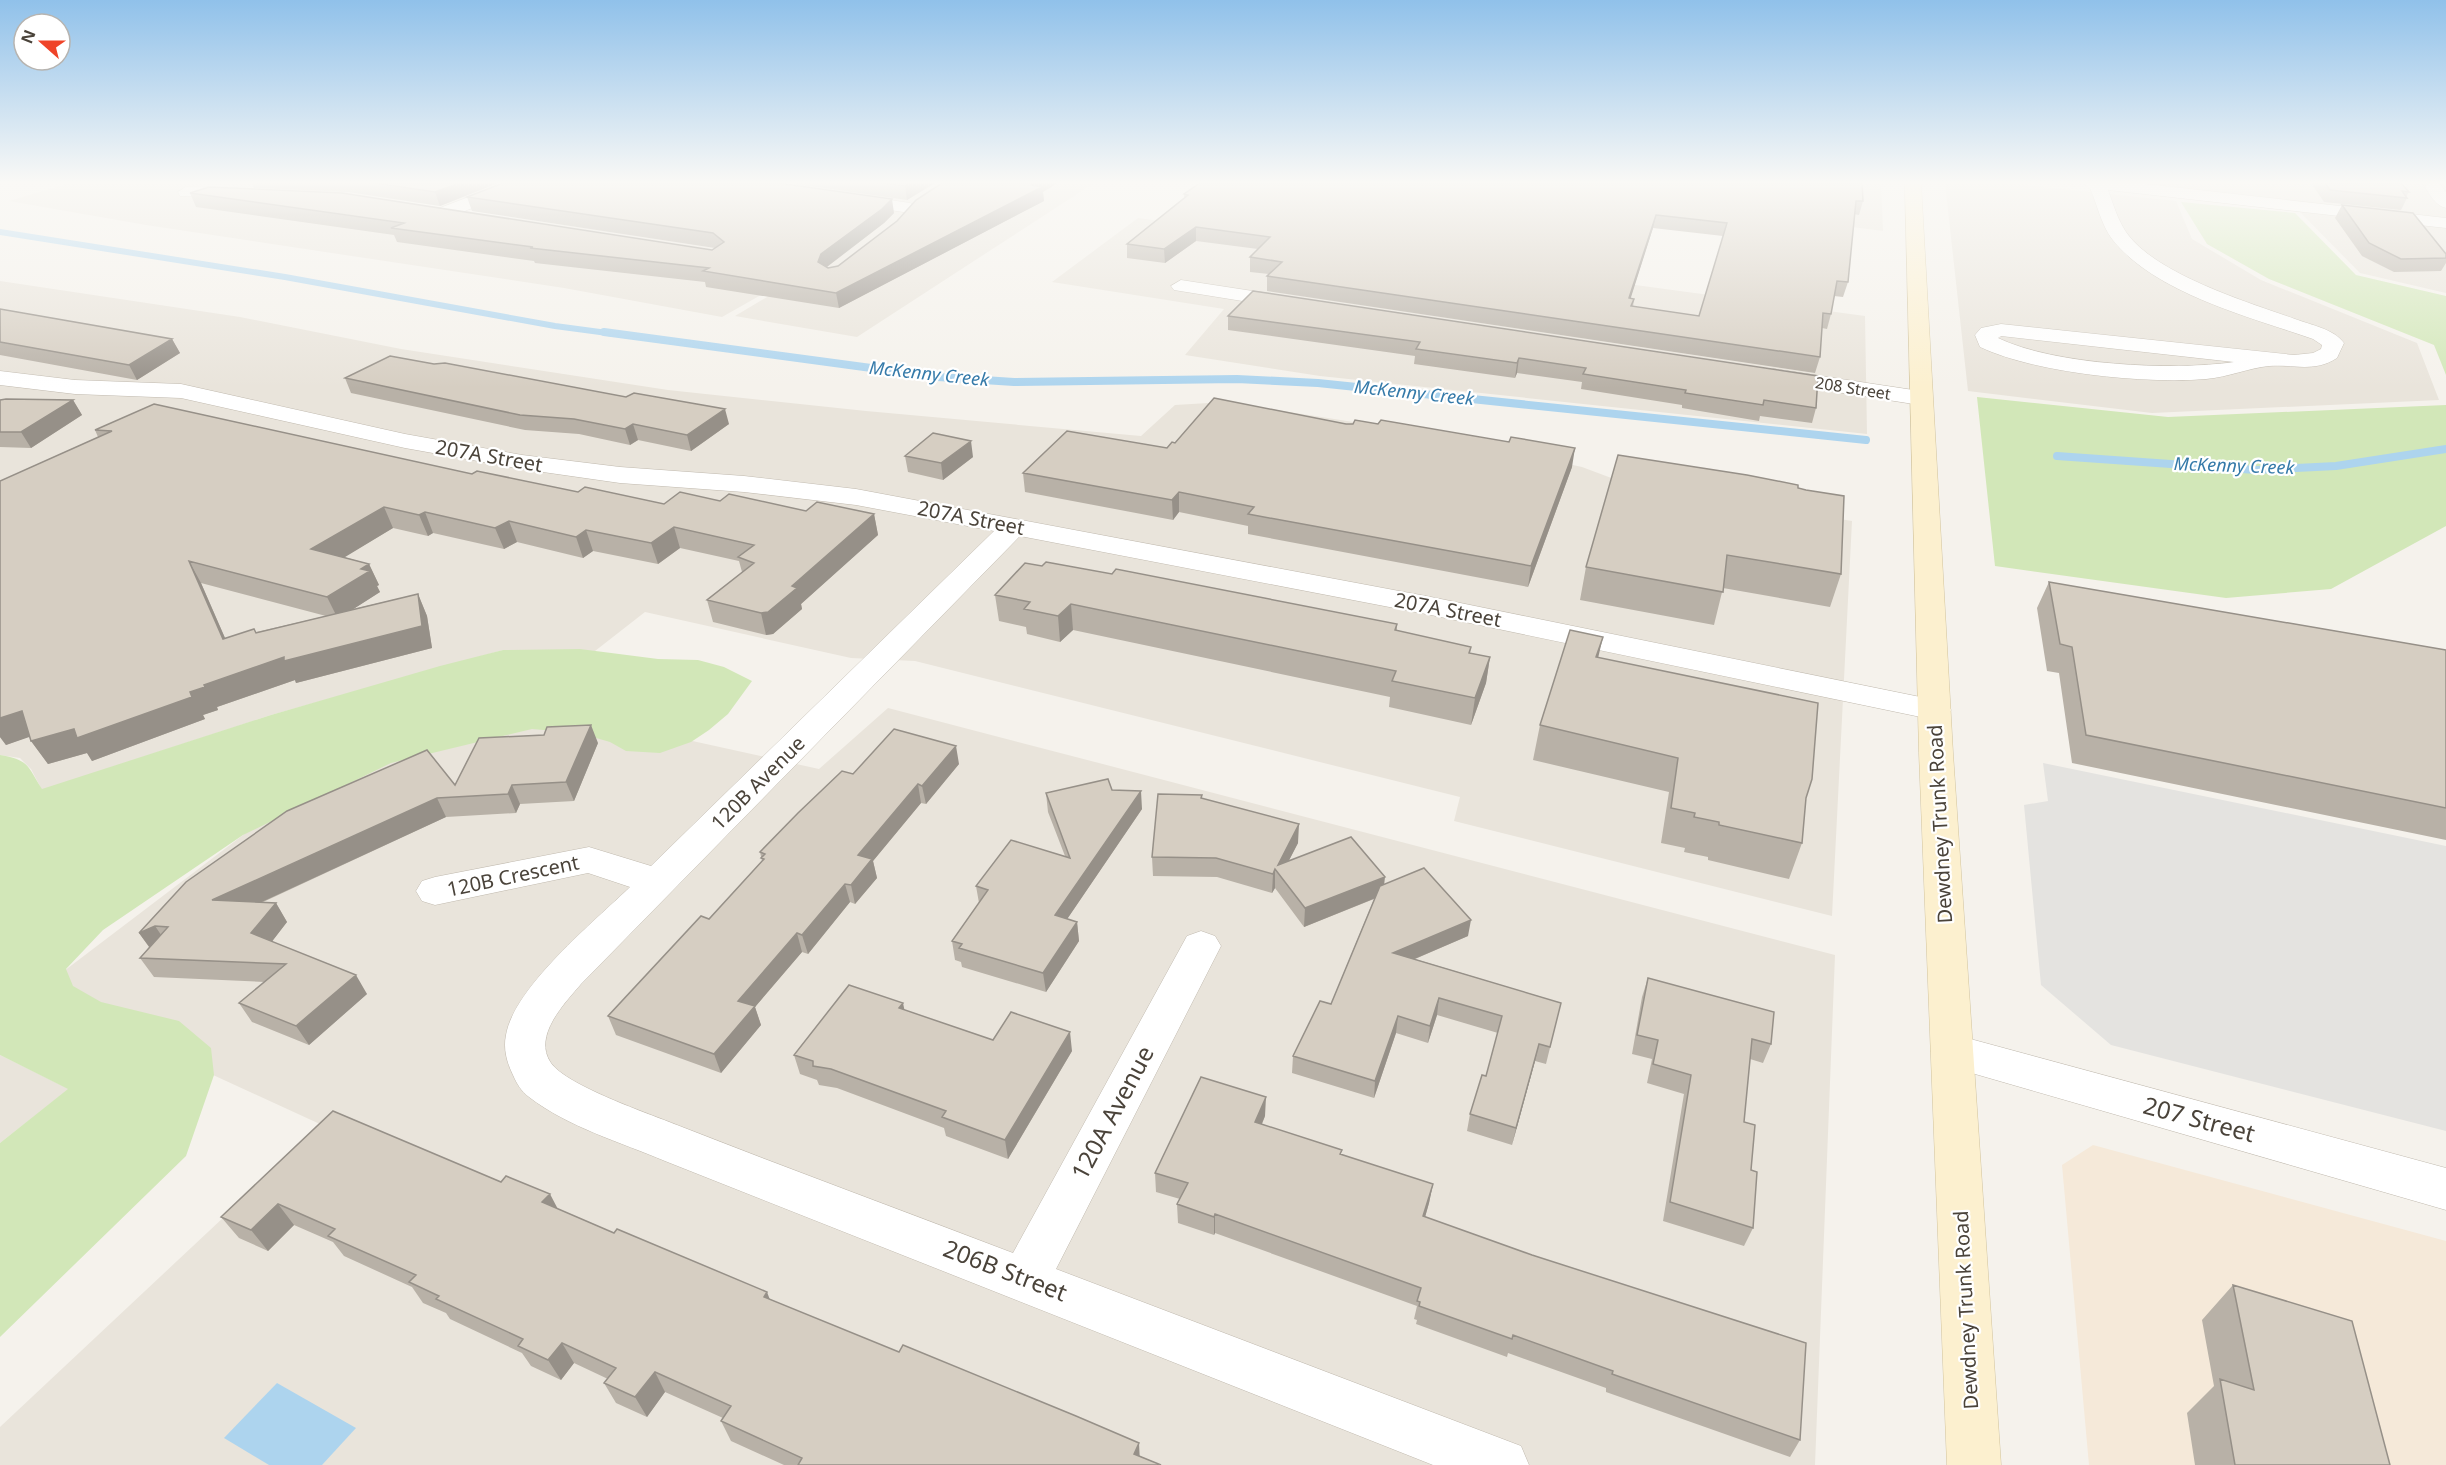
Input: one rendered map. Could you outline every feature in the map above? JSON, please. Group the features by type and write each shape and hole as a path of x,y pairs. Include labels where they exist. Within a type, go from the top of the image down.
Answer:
{"main road":[{"name":"Dewdney Trunk Road","path":"1915,251 1935,710 1974,1465"}],"street":[{"path":"2135,251 2158,268 2230,303 2259,312 2333,343 2333,350 2328,356 2294,362 2257,344 2001,330 1988,332 1986,335 1988,342 2019,355 2137,372 2242,368 2257,344"},
{"path":"1181,286 1309,306"},
{"path":"2230,303 2257,344"},
{"name":"208 Street","path":"1756,373 1920,398"},
{"name":"207A Street","path":"0,378 75,387 180,391 415,443 512,461 620,475 806,490 1014,527 1442,609 1935,710"},
{"name":"120B Avenue","path":"526,1054 528,1030 543,1002 567,973 1014,527"},
{"name":"120B Crescent","path":"435,891 590,860 659,882"},
{"name":"120A Avenue","path":"1025,1279 1202,946"},
{"name":"207 Street","path":"1952,1051 2446,1189"},
{"name":"206B Street","path":"526,1054 534,1076 562,1096 681,1147 1503,1465"}],"shaded area":[{"path":"321,251 752,251 821,261 722,317 564,288"},
{"path":"775,251 989,251 857,337 735,316 831,259"},
{"path":"1093,251 1386,251 1865,316 1867,434 1320,376 1185,355 1224,309 1052,282"},
{"path":"1953,251 2213,251 2261,280 2417,343 2439,400 2152,413 1968,391"},
{"path":"2339,251 2446,251 2446,293 2360,273"},
{"path":"0,281 240,317 401,349 668,390 866,411 1141,436 1175,405 1225,402 1424,433 1582,467 1630,485 1852,521 1832,916 1454,821 1460,797 915,661 851,658 645,612 595,651 503,650 271,715 42,790 31,769 20,758 0,755"},
{"path":"888,708 1835,955 1815,1465 0,1465 0,1427 322,1125 35,993 309,785 547,709 819,769"},
{"path":"2043,763 2446,846 2446,1131 2111,1045 2041,985 2024,805 2048,801"},
{"path":"0,1055 69,1089 0,1143"},
{"path":"2093,1145 2446,1241 2446,1465 2089,1465 2062,1165"}],"green space":[{"path":"2220,251 2333,251 2356,275 2446,296 2446,375 2434,345 2269,279"},
{"path":"1977,397 2168,417 2446,405 2446,526 2331,589 2226,598 1995,566"},
{"path":"580,649 658,659 698,660 724,667 752,681 728,714 709,730 691,742 660,753 626,751 610,742 579,733 532,729 391,763 243,835 103,930 66,969 73,986 101,1002 179,1021 211,1048 214,1075 186,1156 0,1337 0,1143 68,1089 0,1055 0,755 17,759 27,765 42,789 271,715 440,666 503,650"}],"water":[{"path":"277,1383 356,1428 322,1465 269,1465 224,1438"}],"building":[{"path":"560,251 825,251 818,262 828,268 838,266 857,251 917,251 836,293 703,271 709,268"},
{"path":"1256,251 1644,251 1629,298 1634,299 1631,306 1699,316 1718,251 1851,251 1848,282 1837,281 1831,314 1823,313 1820,357 1267,276 1282,262 1250,257"},
{"path":"2386,251 2444,251 2446,254 2446,258 2401,259"},
{"path":"1253,291 1818,376 1816,408 1764,400 1763,405 1685,393 1686,390 1583,374 1586,368 1519,358 1517,363 1416,349 1420,342 1228,316"},
{"path":"0,309 172,339 129,365 0,342"},
{"path":"390,356 434,364 445,363 626,397 634,393 725,409 687,435 633,424 625,429 574,419 520,415 345,378"},
{"path":"1214,398 1346,424 1353,424 1355,420 1378,424 1381,420 1509,442 1511,437 1575,448 1531,566 1248,514 1254,507 1179,492 1172,500 1023,473 1067,431 1167,448 1172,442 1175,443"},
{"path":"0,400 73,400 21,432 0,432"},
{"path":"154,404 472,474 477,471 578,492 585,487 664,504 680,492 720,501 729,494 806,511 817,502 874,514 792,586 797,588 768,612 761,613 707,600 754,563 738,557 754,545 674,527 651,543 586,530 576,537 509,521 495,528 425,512 419,515 384,507 311,549 369,564 361,569 370,571 327,597 189,561 223,639 254,629 256,633 418,594 422,626 284,661 284,657 204,685 205,687 190,692 192,697 77,738 74,729 31,741 22,711 0,718 0,481 112,431 95,430"},
{"path":"933,433 971,441 941,463 905,456"},
{"path":"1618,455 1747,475 1798,485 1798,488 1806,490 1844,496 1841,574 1727,555 1723,592 1586,567"},
{"path":"1046,562 1112,574 1116,569 1397,624 1395,630 1471,647 1469,653 1490,657 1475,698 1392,681 1396,671 1071,604 1058,616 1024,609 1030,602 995,595 1025,563 1042,566"},
{"path":"2049,582 2446,650 2446,808 2086,735 2072,647 2060,644"},
{"path":"1570,630 1603,637 1596,657 1818,703 1812,779 1806,798 1802,843 1719,825 1719,822 1694,817 1695,813 1671,808 1678,758 1540,725"},
{"path":"591,725 566,782 512,785 508,794 437,798 212,900 276,903 251,933 356,975 296,1026 239,1003 286,964 140,958 168,927 155,926 139,933 186,882 287,811 427,750 455,785 479,738 544,735 547,727"},
{"path":"894,729 956,746 922,786 918,784 858,855 872,859 851,885 845,884 802,935 797,933 738,1001 755,1006 714,1054 608,1016 701,916 709,919 764,859 761,858 765,854 760,852 798,813 842,771 853,774"},
{"path":"1108,779 1112,790 1141,791 1055,915 1077,922 1043,973 959,948 962,944 952,941 988,890 976,886 1011,840 1070,858 1046,793"},
{"path":"1158,794 1202,795 1201,798 1299,824 1278,865 1351,837 1385,877 1305,908 1275,869 1273,874 1216,858 1152,857"},
{"path":"1424,868 1471,920 1393,953 1561,1003 1550,1047 1539,1044 1516,1128 1470,1114 1482,1075 1486,1076 1502,1016 1439,998 1430,1026 1398,1016 1375,1081 1293,1056 1320,1001 1331,1004 1380,886"},
{"path":"1648,978 1774,1012 1771,1044 1752,1039 1744,1122 1755,1125 1751,1170 1757,1172 1753,1228 1670,1202 1691,1075 1653,1064 1658,1040 1637,1035"},
{"path":"849,985 903,1003 899,1008 993,1040 1011,1012 1070,1032 1005,1140 942,1117 946,1111 831,1069 813,1066 813,1061 794,1055"},
{"path":"1201,1077 1266,1097 1255,1122 1342,1150 1340,1154 1433,1184 1423,1216 1532,1255 1806,1343 1800,1440 1612,1374 1613,1371 1513,1335 1512,1339 1419,1306 1420,1302 1417,1301 1421,1288 1215,1214 1214,1217 1177,1204 1188,1183 1155,1173"},
{"path":"333,1111 501,1182 506,1176 550,1194 542,1202 614,1233 617,1229 767,1292 764,1297 899,1352 903,1345 1076,1416 1139,1443 1134,1454 1161,1465 798,1465 802,1458 721,1421 731,1406 655,1372 635,1397 604,1383 616,1368 562,1343 548,1360 518,1346 523,1339 436,1299 439,1296 409,1282 416,1275 328,1236 335,1229 278,1204 251,1230 221,1217"},
{"path":"2233,1285 2352,1321 2390,1465 2235,1465 2220,1379 2254,1390"}],"waterway":[{"name":"McKenny Creek","path":"123,251 285,277 555,326 615,334"},
{"name":"McKenny Creek","path":"604,332 938,377 1014,382 1237,379 1318,383 1866,440"},
{"name":"McKenny Creek","path":"2057,456 2256,470 2336,466 2446,449"}]}
